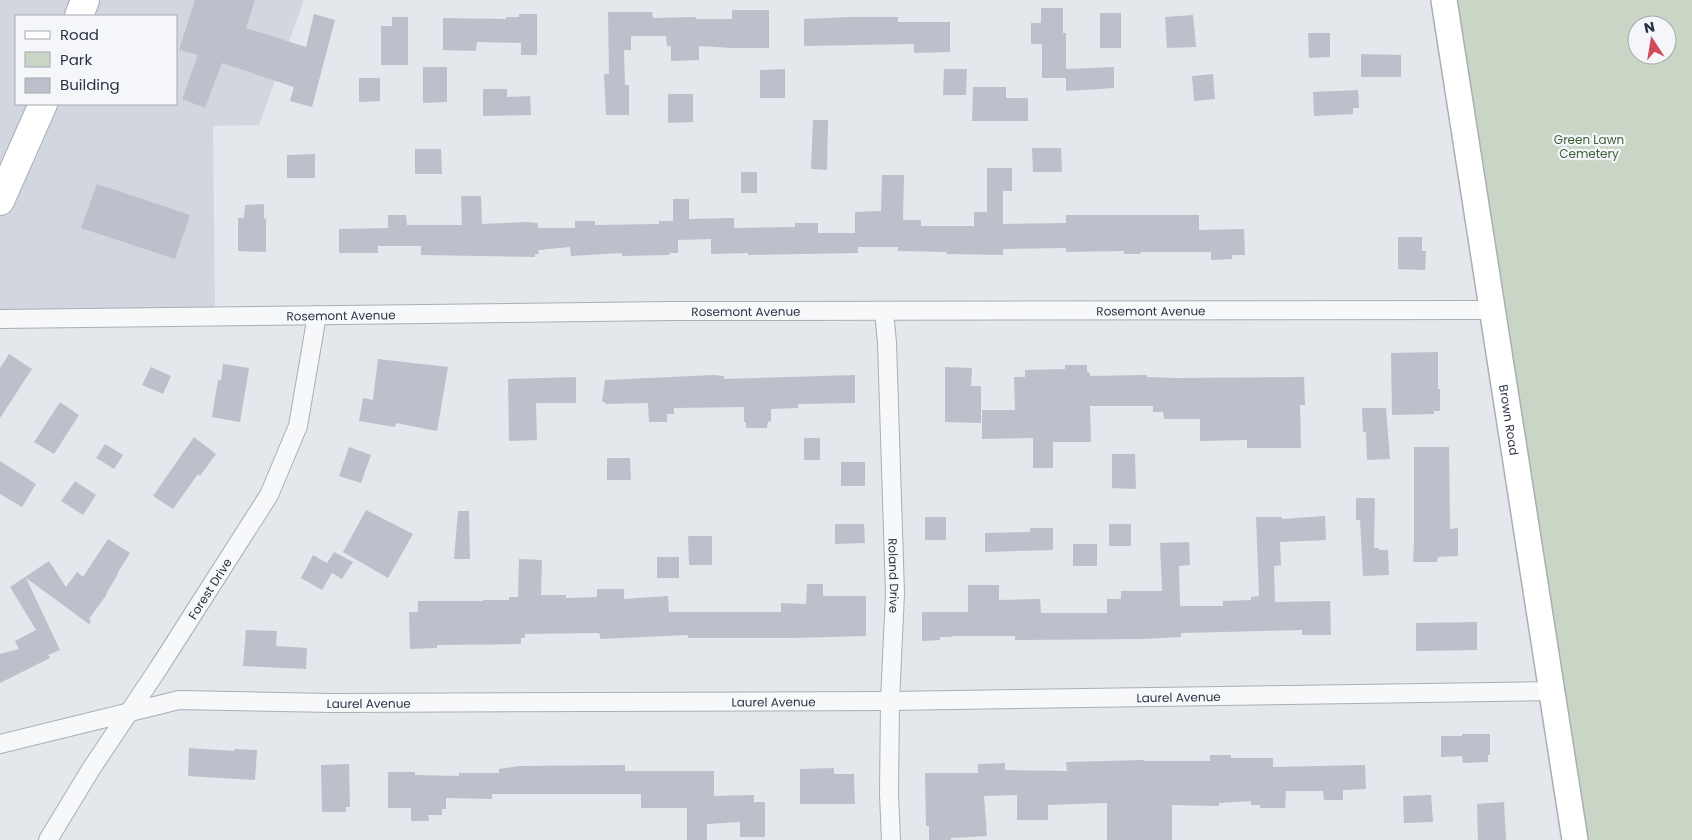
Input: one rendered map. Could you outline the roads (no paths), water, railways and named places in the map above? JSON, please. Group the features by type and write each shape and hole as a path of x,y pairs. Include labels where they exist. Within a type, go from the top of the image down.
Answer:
{"main road":[{"path":"79,15 85,0"},
{"name":"Brown Road","path":"1444,0 1575,840"},
{"path":"0,201 44,105"}],"street":[{"name":"Rosemont Avenue","path":"0,319 662,311 1492,310"},
{"name":"Roland Drive","path":"884,311 888,343 895,593 890,701 889,794 891,840"},
{"name":"Forest Drive","path":"48,840 91,769 270,495 298,426 317,315"},
{"name":"Laurel Avenue","path":"0,744 179,700 332,703 890,701 1551,691"}],"park label":[{"name":"Green Lawn Cemetery","path":"1589,146"}]}
